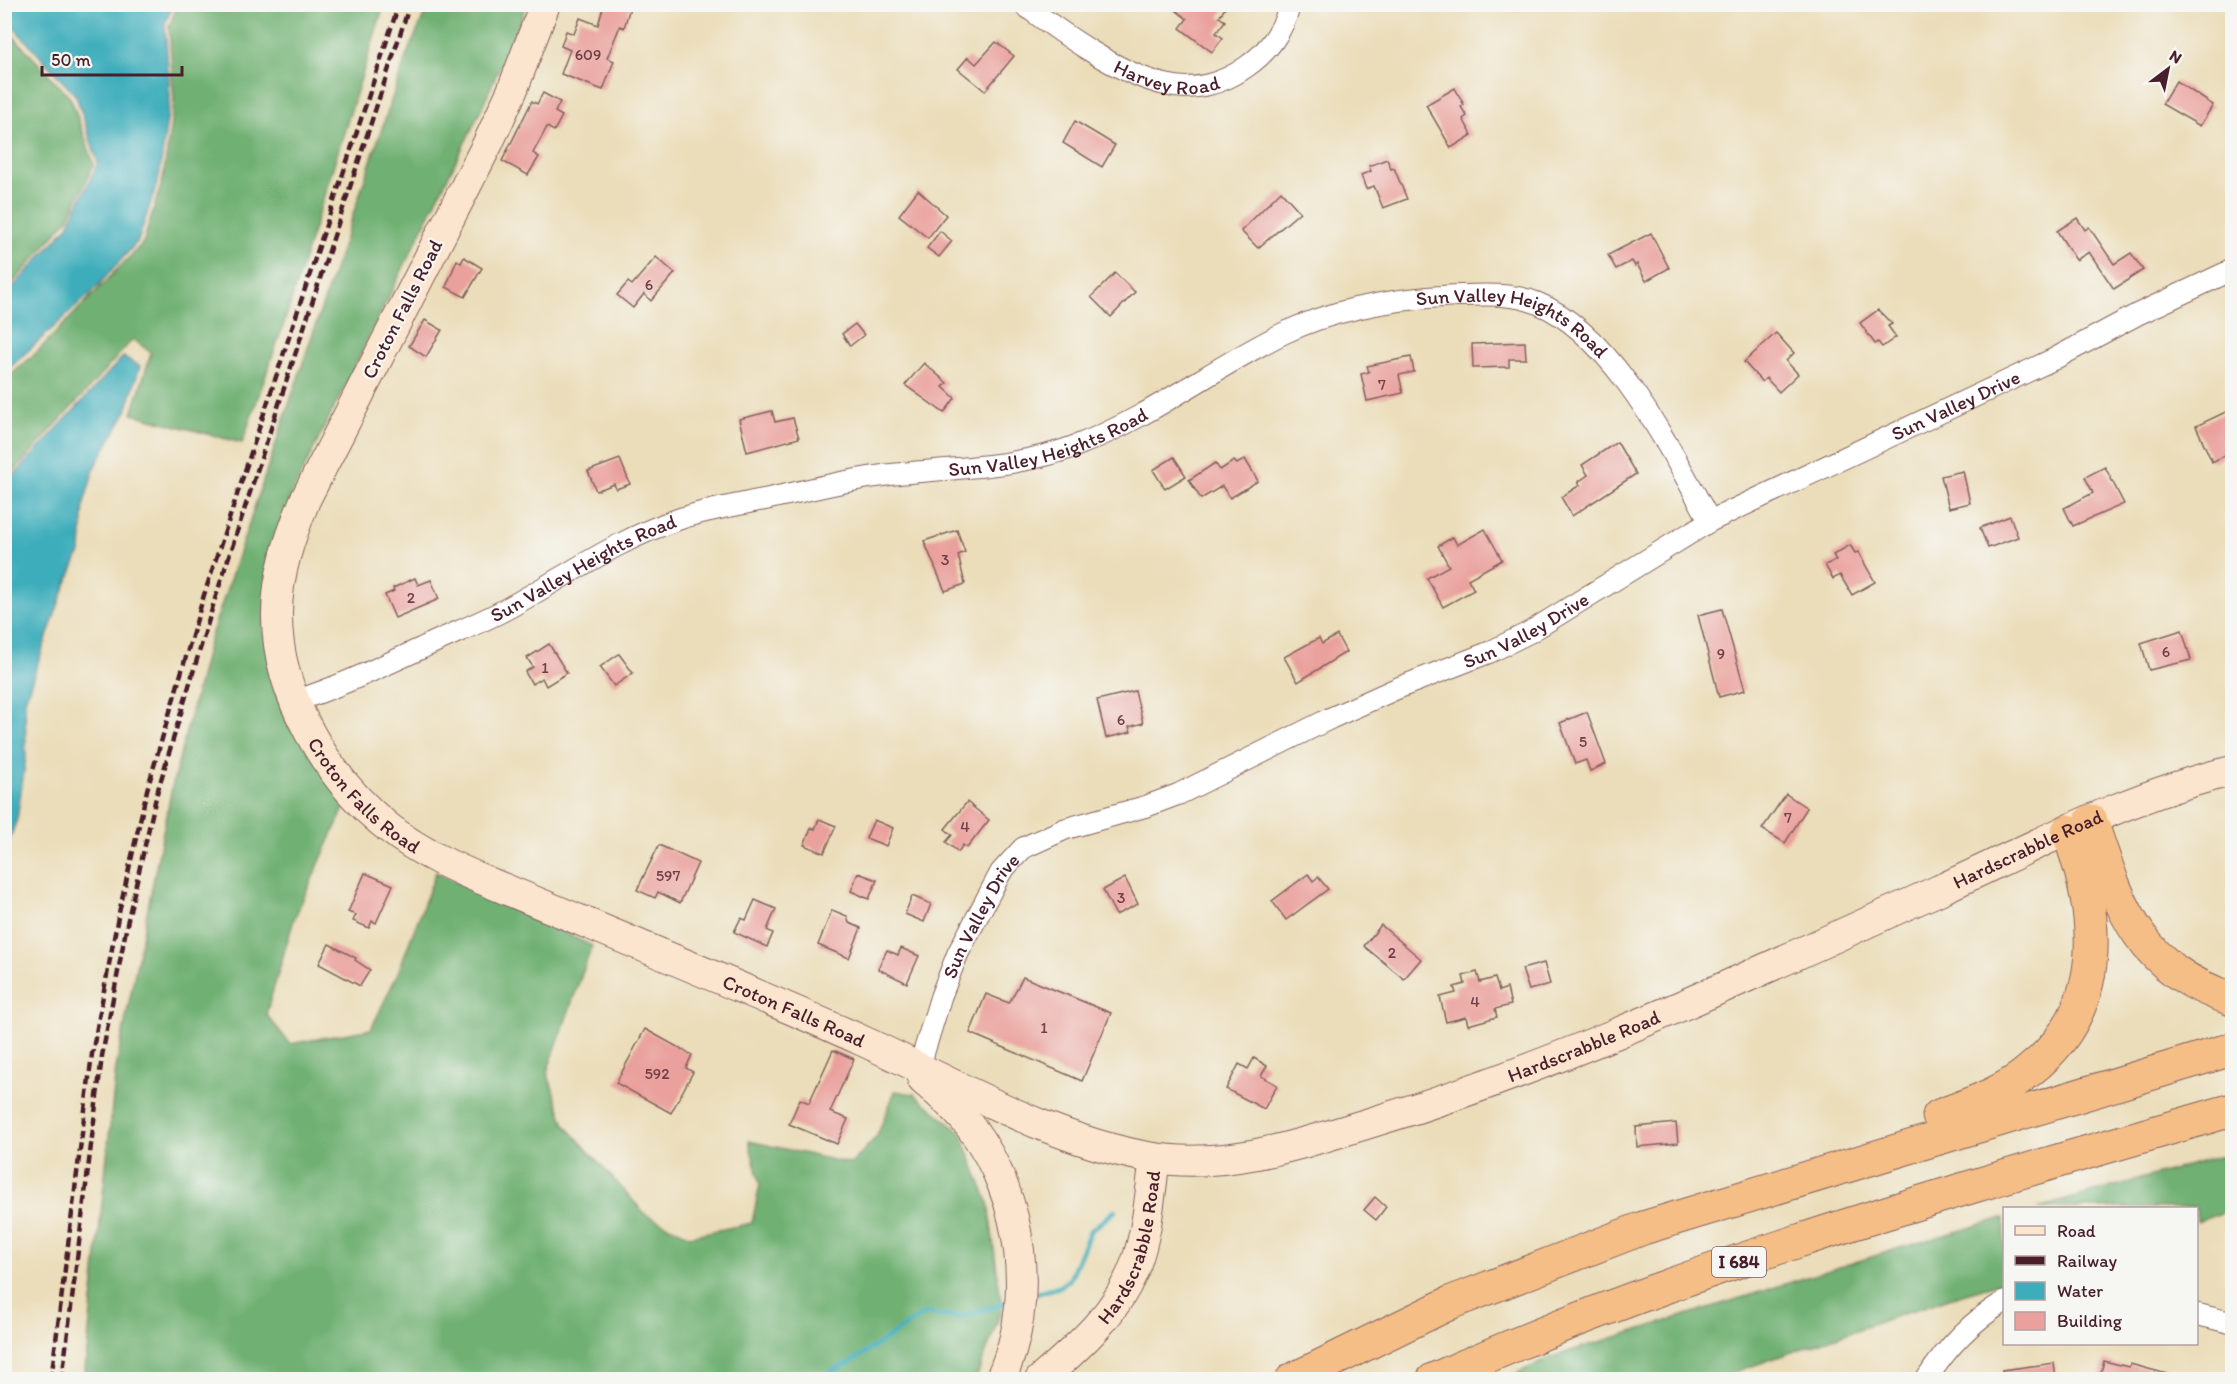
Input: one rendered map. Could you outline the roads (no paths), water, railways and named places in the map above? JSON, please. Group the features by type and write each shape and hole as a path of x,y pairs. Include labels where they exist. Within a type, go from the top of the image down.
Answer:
{"highway":[{"path":"2079,826 2129,922 2145,943 2188,980 2232,999"},
{"path":"1822,1173 1867,1140 1928,1120 2005,1088 2030,1071 2051,1051 2079,1005 2091,958 2091,907 2079,826"},
{"path":"1292,1380 1400,1326 1524,1272 1643,1228 2232,1049"},
{"name":"I 684","path":"1432,1380 1594,1313 1726,1266 2041,1167 2232,1110"}],"main road":[{"name":"Croton Falls Road","path":"545,4 512,91 488,143 320,468 293,531 279,587 277,616 279,645 295,701 326,757 344,783 388,828 414,845 476,877 882,1050 1062,1132 1119,1151 1155,1158"},
{"name":"Hardscrabble Road","path":"1040,1380 1094,1330 1125,1286 1136,1263 1143,1236 1155,1158 1200,1160 1257,1154 1421,1107 1521,1073 1625,1032 2079,826 2177,787 2232,771"},
{"path":"882,1050 952,1105 973,1130 991,1159 1003,1186 1018,1242 1020,1287 1017,1323 1000,1380"}],"street":[{"name":"Harvey Road","path":"1023,4 1111,61 1168,86 1189,87 1234,76 1253,62 1268,48 1281,29 1290,4"},
{"name":"Sun Valley Drive","path":"919,1068 941,996 958,953 1001,872 1023,848 1065,829 1147,806 1179,794 1398,687 1490,652 1530,632 1710,521 2054,358 2138,314 2232,270"},
{"name":"Sun Valley Heights Road","path":"295,701 349,681 474,625 619,544 683,518 842,482 885,475 1000,465 1042,457 1078,445 1120,426 1284,333 1322,318 1406,300 1480,295 1512,297 1536,303 1559,315 1582,333 1635,393 1710,521"},
{"path":"1926,1380 1961,1334 1985,1313 2003,1303"},
{"path":"2198,1314 2232,1323"}],"water":[{"path":"5,4 173,5 165,24 170,99 159,177 138,241 93,291 5,372 5,296 67,227 98,163 76,96 5,18"},
{"path":"123,357 140,366 126,412 95,466 84,503 81,550 62,594 25,700 26,757 17,819 5,852 5,485"}],"waterway":[{"path":"1031,1295 1059,1287 1070,1279 1090,1231 1115,1211"},
{"path":"812,1380 848,1364 924,1314 960,1317 1009,1302"}],"railway":[{"path":"51,1380 92,1054 118,917 147,790 204,595 399,4"},
{"path":"62,1380 102,1056 128,919 157,793 215,599 410,4"}]}
